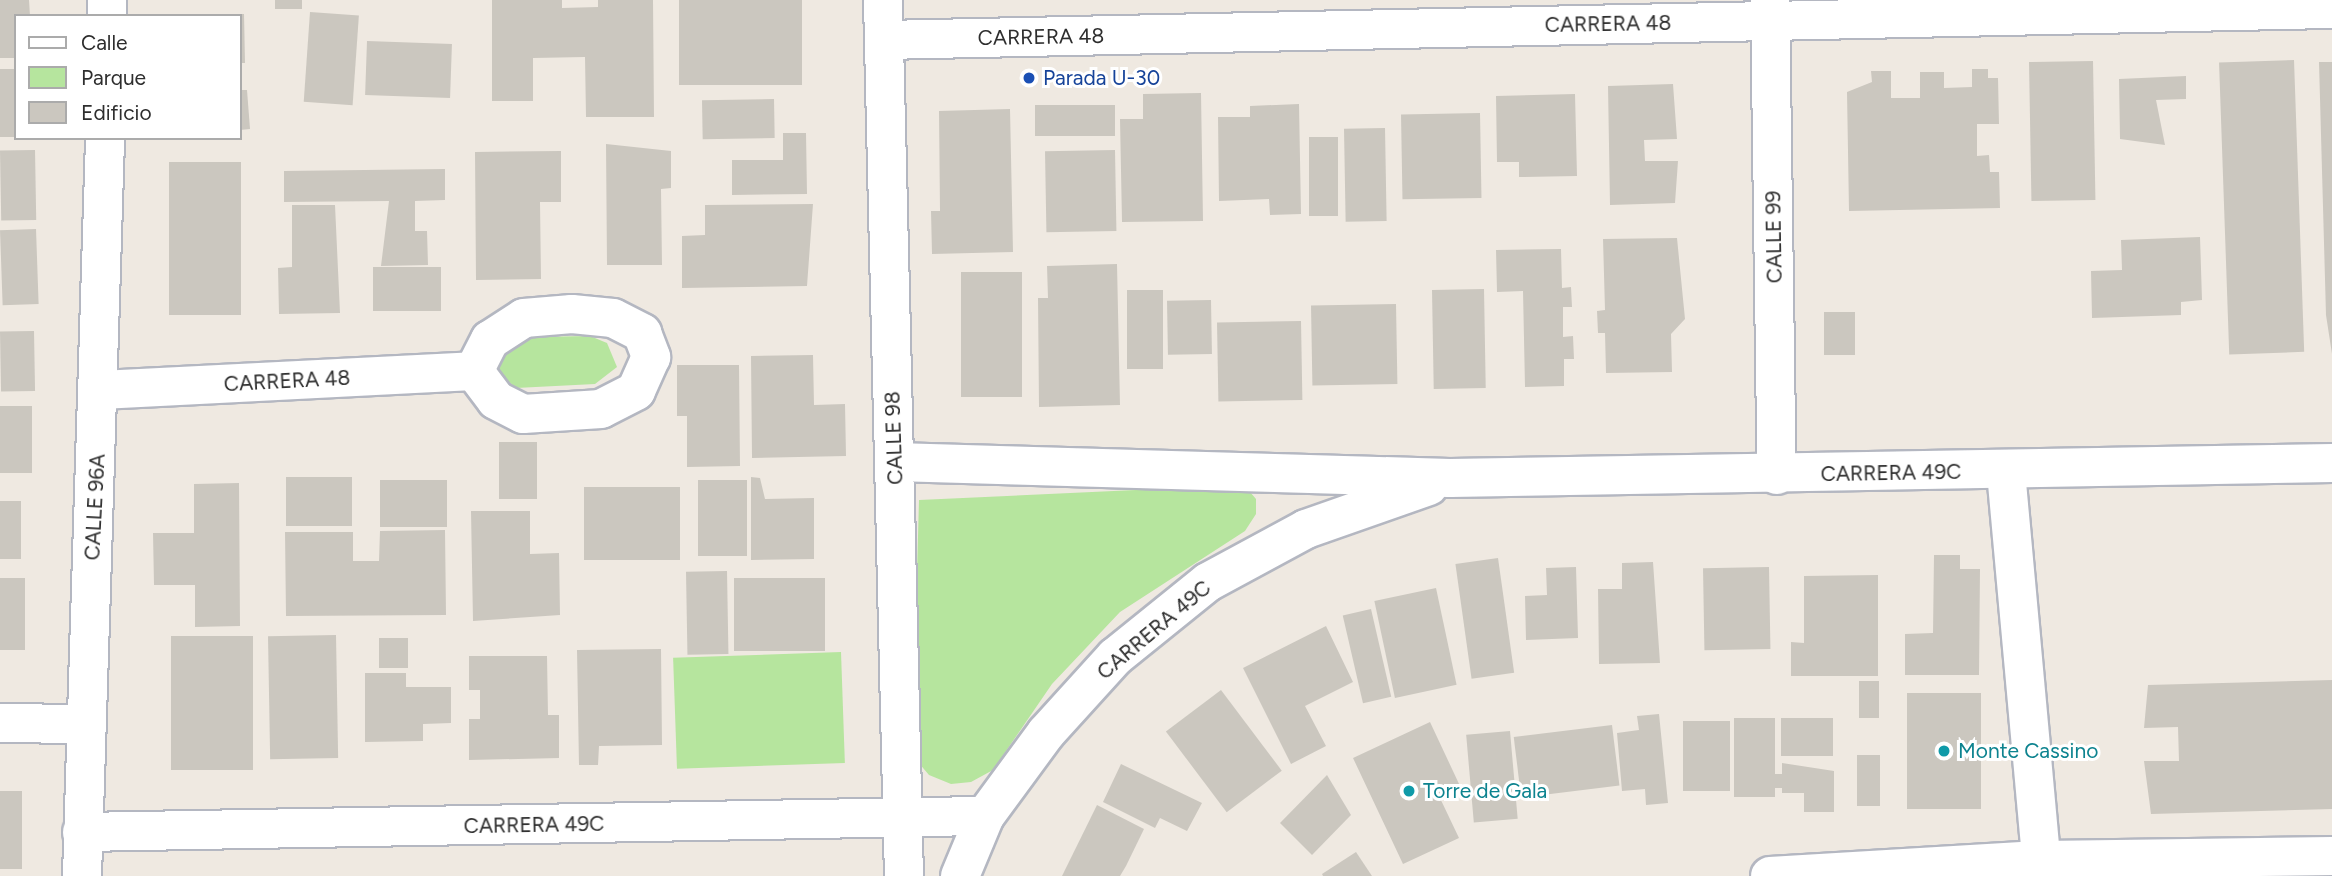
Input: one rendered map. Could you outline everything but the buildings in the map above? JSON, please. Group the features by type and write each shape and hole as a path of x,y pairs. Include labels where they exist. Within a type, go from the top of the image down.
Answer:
{"street":[{"name":"CALLE 98","path":"883,0 904,876"},
{"name":"CARRERA 48","path":"884,40 1770,10 2332,9"},
{"name":"CALLE 99","path":"1770,10 1777,475"},
{"name":"CALLE 96A","path":"82,876 85,724 100,390 105,140"},
{"name":"CARRERA 48","path":"100,390 474,371"},
{"name":"CARRERA 49C","path":"895,463 1450,478 1777,475 2332,463"},
{"path":"2006,471 2043,868"},
{"name":"CARRERA 49C","path":"960,876 985,816 1046,733 1115,657 1208,582 1306,529 1450,478"},
{"path":"0,723 85,724"},
{"name":"CARRERA 49C","path":"82,832 904,820 985,816"},
{"path":"1770,876 2332,856"}],"green space":[{"path":"590,336 607,343 617,367 595,384 516,388 494,369 507,350 533,337"},
{"path":"1244,485 1256,499 1256,514 1245,531 1120,612 1052,684 993,770 971,782 951,784 929,775 912,755 919,500"},
{"path":"841,652 845,763 677,769 673,658"}],"place":[{"name":"Parada U-30","path":"1029,78"},
{"name":"Monte Cassino","path":"1944,751"},
{"name":"Torre de Gala","path":"1409,791"}]}
